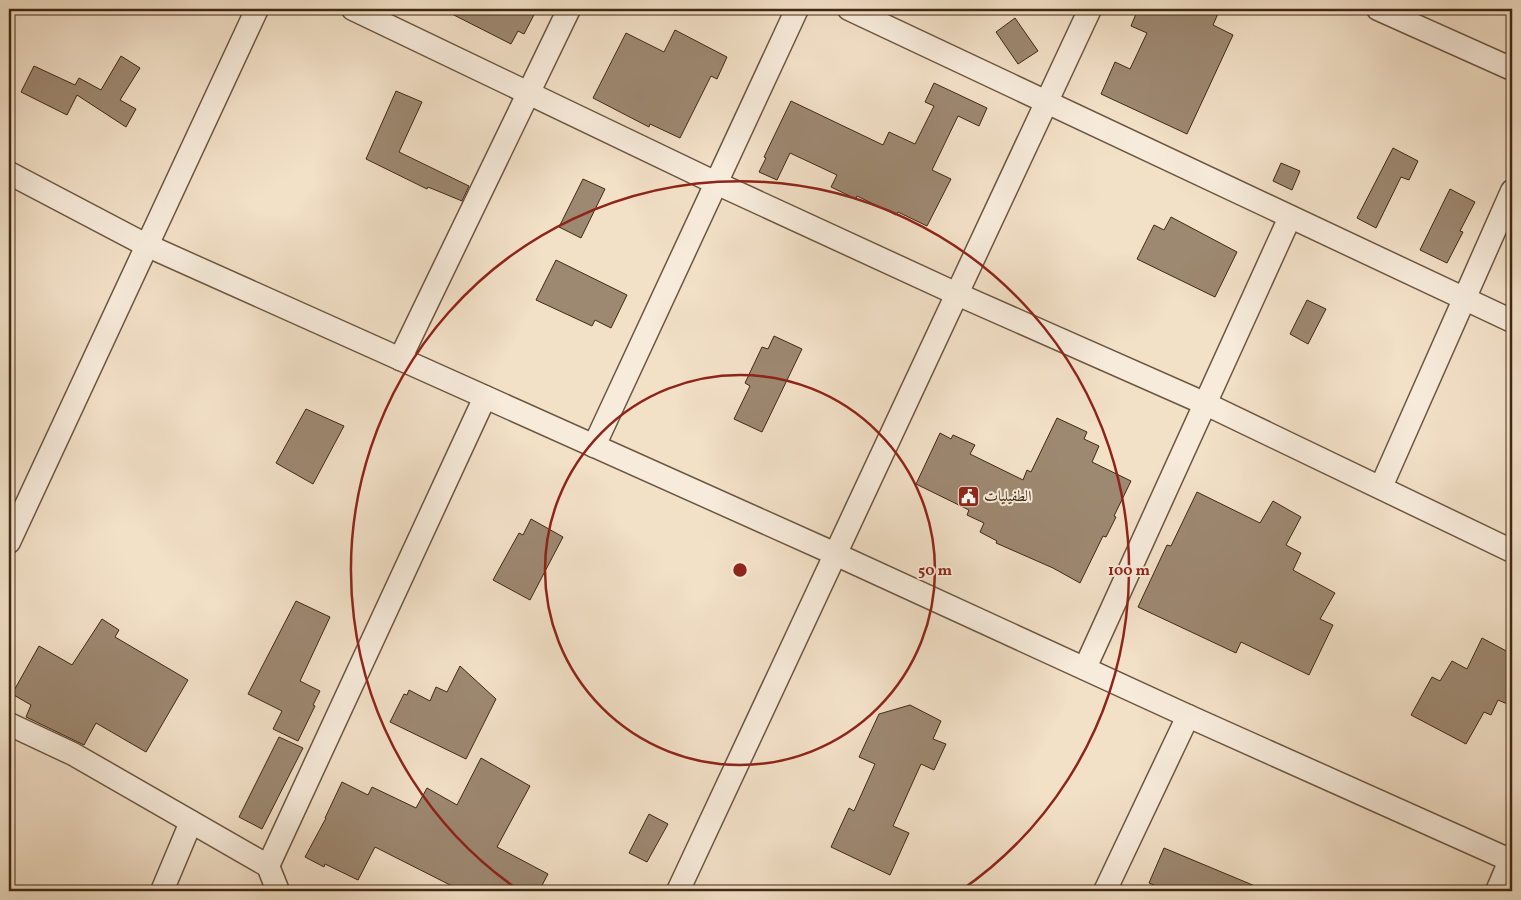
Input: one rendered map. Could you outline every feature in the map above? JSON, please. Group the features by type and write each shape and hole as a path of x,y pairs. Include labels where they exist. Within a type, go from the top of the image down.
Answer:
{"street":[{"path":"9,542 257,9"},
{"path":"353,9 716,182 957,294 1206,404 1512,551"},
{"path":"400,359 569,9"},
{"path":"594,446 797,9"},
{"path":"849,9 1512,321"},
{"path":"678,891 1090,9"},
{"path":"1378,9 1512,69"},
{"path":"9,173 146,245 835,554 1188,716 1512,859 1497,891"},
{"path":"1381,487 1512,191"},
{"path":"1085,668 1290,217"},
{"path":"268,866 485,397"},
{"path":"1105,891 1188,716"},
{"path":"9,724 73,754 268,866 278,891"},
{"path":"162,891 192,822"}],"building":[{"path":"442,9 537,9 524,34 518,31 511,44"},
{"path":"1138,9 1220,9 1213,25 1233,35 1187,134 1101,94 1115,62 1130,69 1147,33 1131,26"},
{"path":"1015,18 1038,51 1018,64 996,32"},
{"path":"675,30 727,57 717,79 711,76 680,138 650,124 649,127 593,98 626,33 664,52"},
{"path":"121,56 140,68 120,100 136,109 126,127 77,95 67,115 21,92 34,66 75,85 79,78 101,90"},
{"path":"934,83 987,108 979,126 958,116 932,170 951,179 927,226 898,212 896,215 857,196 856,199 831,187 837,175 790,153 777,180 759,172 766,158 764,157 791,101 883,145 889,132 915,144 934,106 925,102"},
{"path":"396,91 422,102 399,152 469,186 462,201 428,187 427,189 366,159"},
{"path":"1393,148 1418,161 1409,180 1401,177 1376,228 1357,218"},
{"path":"1281,163 1300,171 1292,190 1273,181"},
{"path":"583,179 605,189 581,238 559,227"},
{"path":"1450,189 1475,202 1460,231 1463,232 1447,263 1420,250"},
{"path":"1171,217 1237,252 1215,297 1137,259 1154,225 1164,230"},
{"path":"556,260 627,295 611,328 595,320 592,326 536,300"},
{"path":"1307,300 1326,309 1308,344 1290,334"},
{"path":"774,336 802,349 762,432 734,419 750,386 745,383 762,347 768,349"},
{"path":"306,409 344,426 313,484 276,463"},
{"path":"1057,418 1087,432 1084,439 1099,446 1092,462 1131,481 1106,537 1103,536 1080,583 1053,568 996,543 997,541 980,532 984,523 967,515 969,510 916,484 940,433 951,439 953,435 975,445 970,454 1023,480 1027,470 1031,472"},
{"path":"1197,492 1260,523 1273,501 1301,517 1286,545 1301,553 1293,570 1335,593 1320,619 1333,625 1309,675 1241,642 1236,653 1138,607 1167,545 1171,546"},
{"path":"531,519 563,537 530,600 493,580 519,533 523,535"},
{"path":"296,601 330,617 300,681 320,691 298,741 273,729 282,711 248,694"},
{"path":"102,619 119,630 115,637 188,680 146,752 96,723 84,745 26,717 31,705 12,694 39,646 72,665"},
{"path":"1482,638 1512,654 1512,706 1498,700 1491,715 1484,712 1466,744 1411,715 1432,677 1440,681 1452,661 1467,669"},
{"path":"460,666 496,699 466,759 390,722 404,694 407,695 409,690 430,701 436,687 447,692"},
{"path":"910,705 941,721 933,739 946,744 934,770 921,764 893,826 909,833 890,875 831,847 849,808 854,811 875,764 859,757 879,714"},
{"path":"279,737 303,748 262,829 239,817"},
{"path":"481,758 530,786 497,847 548,874 539,891 462,891 375,847 358,880 325,864 324,867 305,857 326,818 342,782 368,795 372,787 416,808 427,788 457,805"},
{"path":"649,814 668,824 647,862 629,853"},
{"path":"1164,848 1267,891 1169,891 1149,883"}],"place":[{"name":"الطفيليات","path":"968,497"}]}
